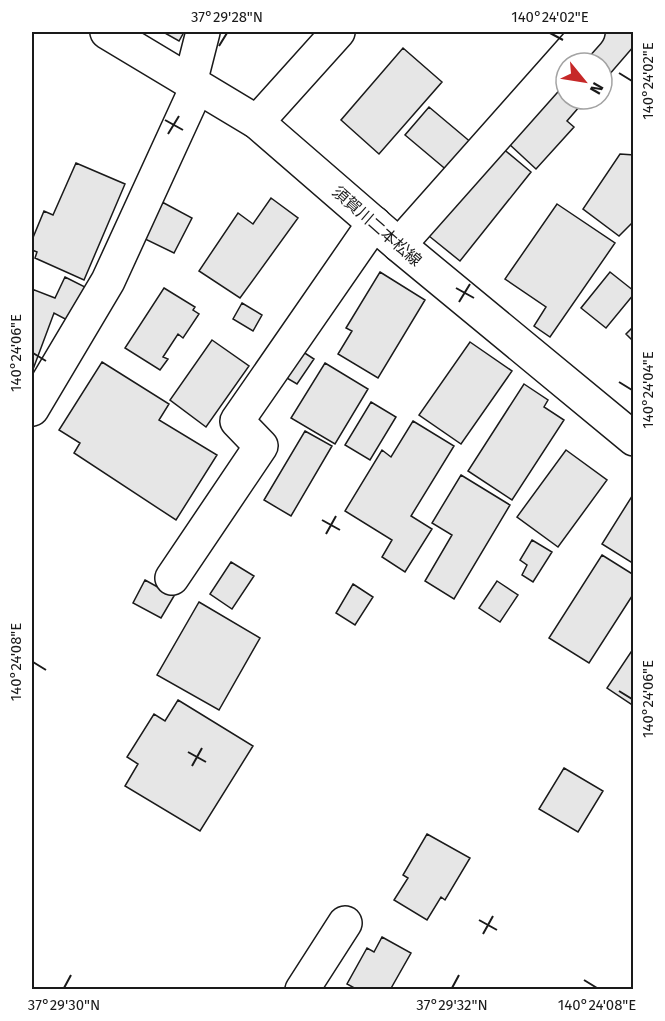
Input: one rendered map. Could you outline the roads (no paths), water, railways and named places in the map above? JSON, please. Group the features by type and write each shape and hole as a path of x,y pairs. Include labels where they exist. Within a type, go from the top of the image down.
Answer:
{"street":[{"name":"須賀川二本松線","path":"107,32 257,122 399,245 633,439"},
{"path":"32,409 108,280 194,85 203,32"},
{"path":"257,122 338,32"},
{"path":"399,245 588,32"},
{"path":"172,578 261,446 237,421 374,223"},
{"path":"302,990 345,923"}]}
